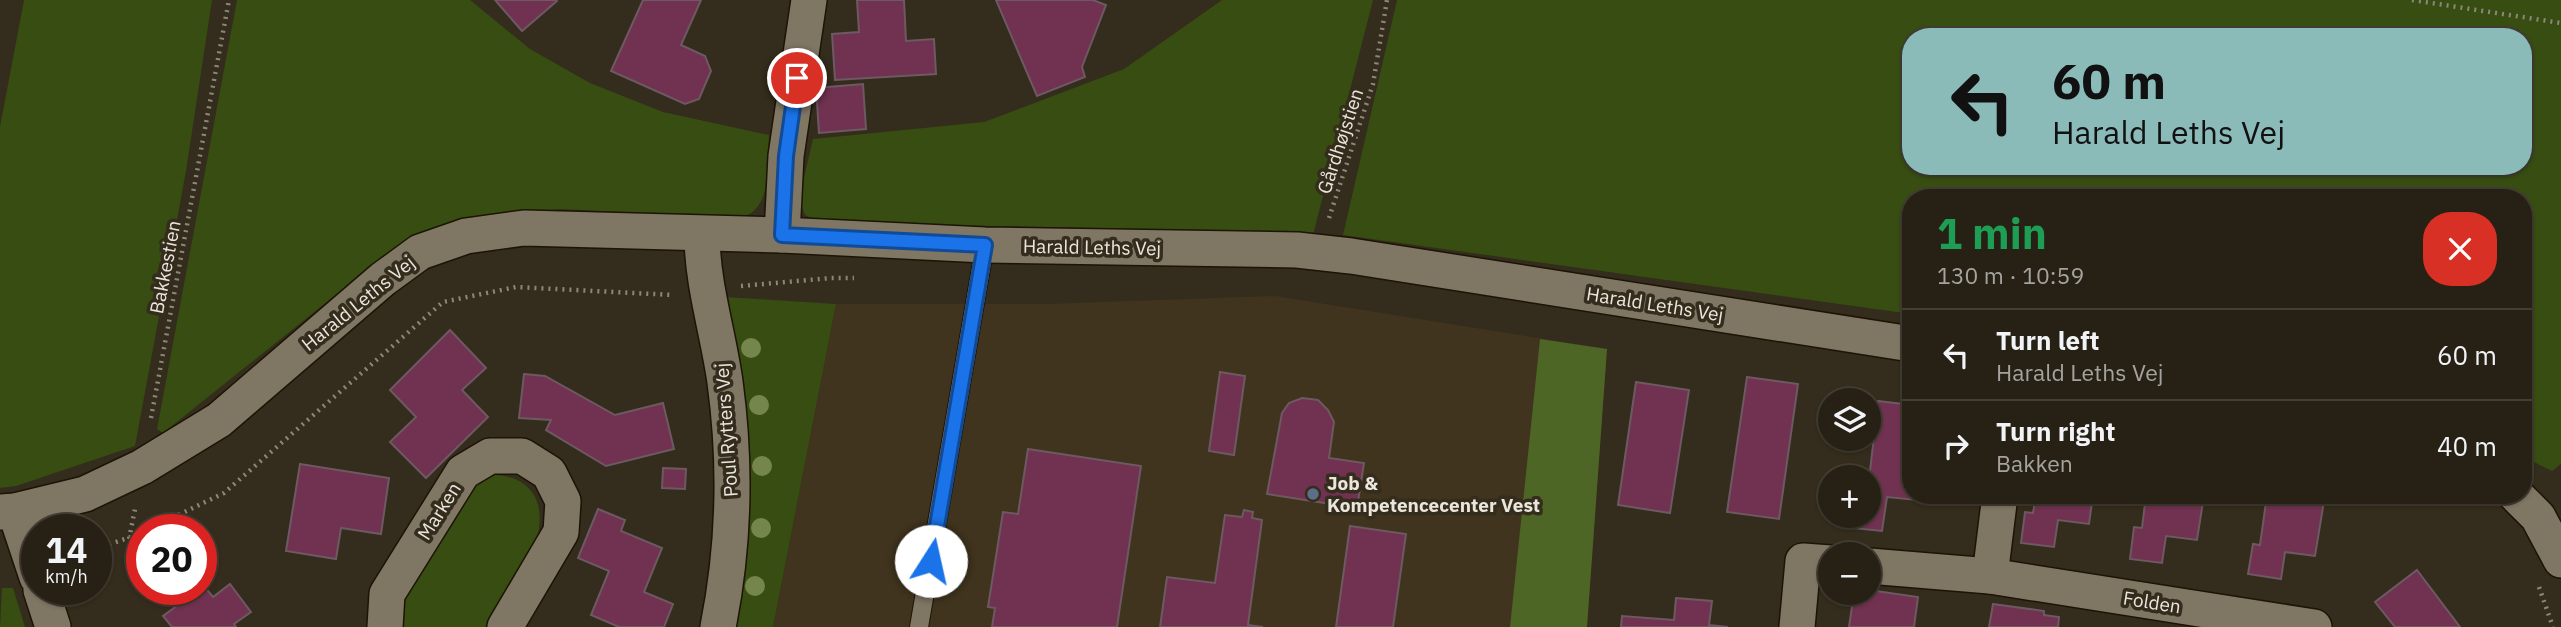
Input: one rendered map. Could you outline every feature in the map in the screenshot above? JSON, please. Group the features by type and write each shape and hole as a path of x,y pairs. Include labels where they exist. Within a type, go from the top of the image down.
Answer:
{"street":[{"path":"782,235 786,156 809,0"},
{"name":"Harald Leths Vej","path":"21,541 8,512 85,494 142,467 219,419 383,279 420,252 466,236 524,228 782,235 985,245 1297,250 1902,343"},
{"name":"Poul Rytters Vej","path":"702,234 702,256 725,383 733,485 727,582 718,627"},
{"name":"Marken","path":"385,627 387,594 463,472 490,456 522,456 549,473 563,501 561,532 519,623"},
{"path":"1990,576 1999,504"},
{"path":"2538,505 2561,560"},
{"path":"1797,627 1803,561 1818,562"},
{"name":"Folden","path":"1881,567 1990,576 2314,627"},
{"path":"46,605 53,627"}],"lane":[{"path":"919,627 985,245"}],"path":[{"name":"Bakkestien","path":"134,514 229,0"},
{"name":"Gårdhøjstien","path":"1319,253 1373,84 1387,0"},
{"path":"2412,0 2561,23"}],"shaded area":[{"path":"1275,296 1607,349 1587,627 773,627 836,304 1046,304"}],"green space":[{"path":"24,0 212,0 186,171 135,446 16,486 0,488 0,127"},
{"path":"237,0 470,0 530,49 590,83 663,112 769,135 768,172 763,196 750,214 738,218 562,209 490,214 432,231 393,249 163,433 157,429"},
{"path":"1222,0 1373,0 1313,235 838,223 816,220 805,215 799,199 813,139 984,122 1124,69"},
{"path":"1397,0 2561,0 2561,464 2552,471 2532,461 2532,189 1902,189 1902,313 1343,235"},
{"path":"725,297 836,304 773,627 732,627"},
{"path":"1540,339 1607,349 1587,627 1510,627"},
{"path":"495,475 519,481 528,488 538,505 539,528 530,554 485,627 402,627 403,595 476,482"},
{"path":"2,588 13,588 25,627 0,627"}],"building":[{"path":"495,0 556,0 557,1 522,31"},
{"path":"643,0 701,0 681,45 705,56 711,71 699,99 685,104 611,71"},
{"path":"857,0 904,0 906,41 934,39 936,74 835,80 832,34 859,32"},
{"path":"996,0 1093,0 1106,5 1082,67 1085,77 1037,96"},
{"path":"863,84 866,129 819,133 816,88"},
{"path":"450,330 486,368 462,390 488,417 426,478 390,442 416,417 390,390"},
{"path":"1220,372 1245,376 1234,455 1209,451"},
{"path":"524,374 545,376 615,415 663,403 674,449 606,466 546,430 551,420 519,418"},
{"path":"1747,377 1798,384 1779,519 1727,512"},
{"path":"1636,382 1689,390 1670,513 1618,505"},
{"path":"1302,398 1318,400 1328,410 1334,422 1329,458 1364,463 1357,508 1267,494 1282,413 1289,403"},
{"path":"1881,401 1902,404 1902,498 1887,497 1882,531 1854,528 1881,528 1881,465 1871,465 1872,451 1881,451"},
{"path":"1028,449 1141,466 1117,627 992,627 995,608 988,607 1003,512 1018,514"},
{"path":"300,464 389,478 381,534 341,528 336,559 286,551"},
{"path":"663,468 686,469 685,489 662,488"},
{"path":"2034,504 2092,504 2089,524 2058,520 2054,547 2021,543 2025,512 2033,513"},
{"path":"2145,504 2203,504 2197,540 2166,536 2162,563 2130,559 2134,527 2142,528"},
{"path":"2266,504 2324,504 2315,556 2285,552 2281,579 2248,574 2253,544 2260,545"},
{"path":"598,509 625,520 621,531 662,548 644,592 673,604 664,627 619,627 591,615 609,571 578,558"},
{"path":"1244,510 1253,512 1252,518 1262,520 1248,625 1263,627 1160,627 1167,577 1215,583 1225,515 1242,517"},
{"path":"1350,526 1406,534 1393,627 1336,627"},
{"path":"2417,570 2460,627 2395,627 2375,602"},
{"path":"230,584 251,612 234,624 236,627 172,627 163,616 178,605 217,605 217,594"},
{"path":"1881,592 1918,597 1914,627 1849,627 1852,605 1881,605"},
{"path":"1676,598 1712,601 1709,625 1728,627 1621,627 1622,616 1674,620"},
{"path":"1993,604 2044,611 2044,615 2059,617 2058,627 1989,627"}],"place":[{"name":"Job & Kompetencecenter Vest","path":"1313,494"}],"route":[{"path":"797,78 786,156 782,235 985,245 931,561"}]}
